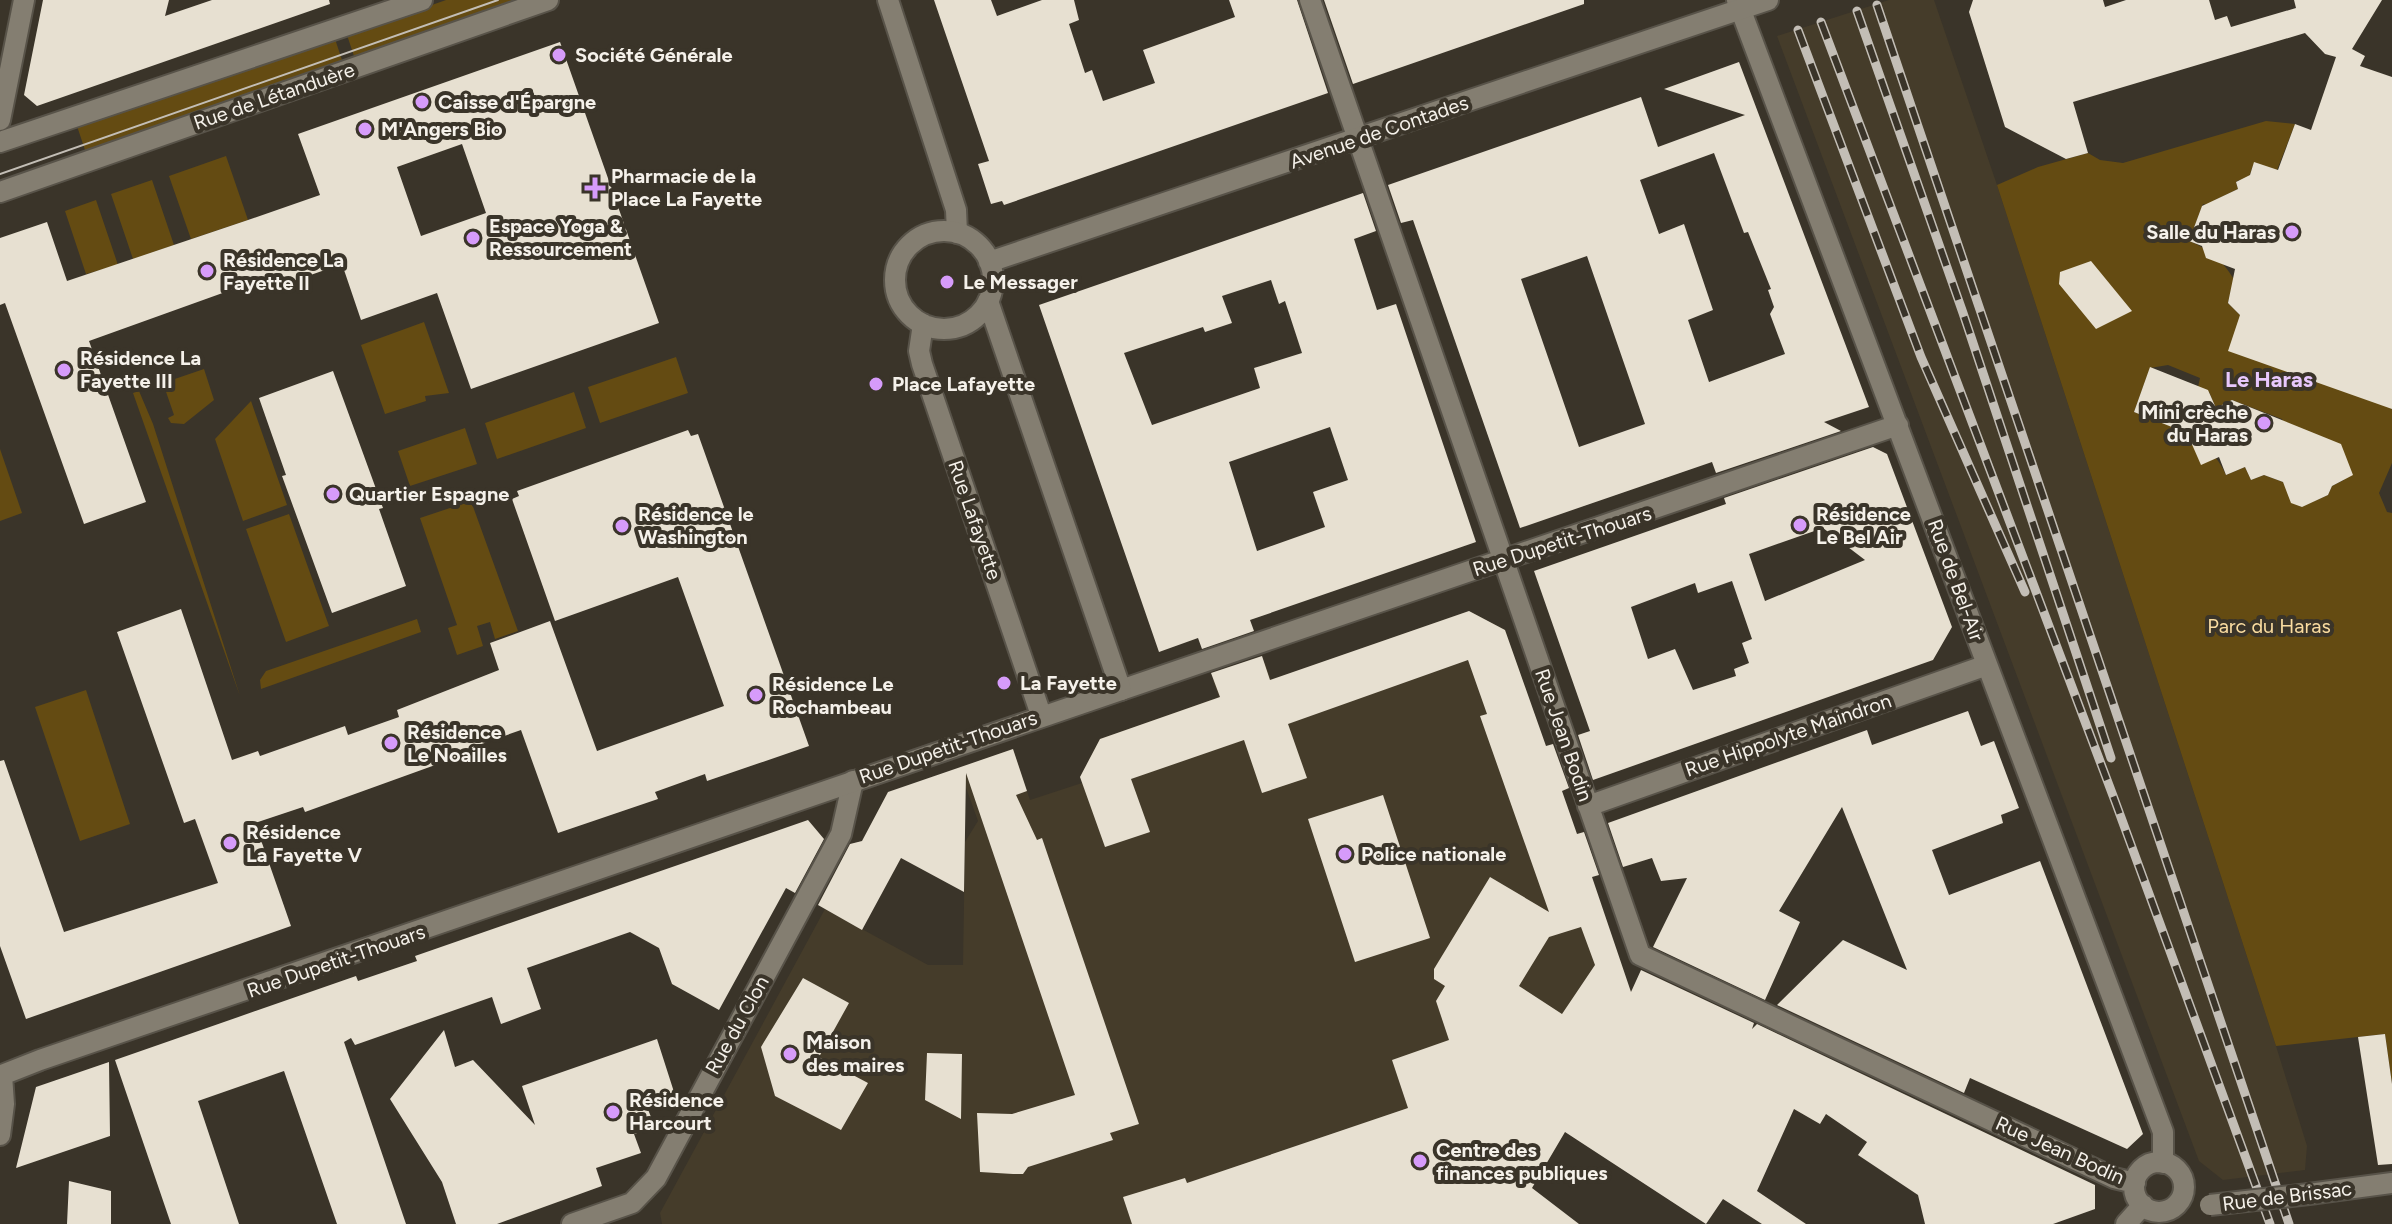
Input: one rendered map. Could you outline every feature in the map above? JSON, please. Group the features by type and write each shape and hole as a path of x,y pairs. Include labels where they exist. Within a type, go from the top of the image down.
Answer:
{"street":[{"path":"0,120 24,0"},
{"path":"0,142 422,0"},
{"name":"Rue de Létanduère","path":"0,192 548,0"},
{"path":"888,0 956,210 957,233"},
{"name":"Rue Jean Bodin","path":"1310,0 1640,955 2114,1178 2135,1183"},
{"name":"Avenue de Contades","path":"989,262 1359,139 1739,4 1766,0"},
{"name":"Rue de Bel-Air","path":"1739,4 2163,1132 2163,1163"},
{"path":"939,232 957,233 978,245 989,262 993,283 988,301 975,317 963,325 942,329 923,324 910,315 899,298 895,280 899,261 920,237 939,232"},
{"path":"988,301 1121,690"},
{"name":"Rue Lafayette","path":"923,324 920,340 922,364 1041,715"},
{"name":"Rue Dupetit-Thouars","path":"1,1073 1041,715 1537,546 1565,541 1898,425"},
{"name":"Rue Hippolyte Maindron","path":"1588,806 1987,665"},
{"name":"Rue du Clon","path":"572,1224 632,1203 656,1178 841,834 853,781"},
{"path":"0,1135 4,1104 1,1073"},
{"path":"2163,1163 2181,1175 2182,1196 2167,1211 2154,1211 2143,1205 2135,1192 2135,1183 2144,1168 2163,1163"},
{"name":"Rue de Brissac","path":"2182,1196 2210,1205 2392,1183"},
{"path":"2126,1224 2143,1205"}],"shaded area":[{"path":"1889,0 1934,0 2276,1046 2307,1146 2305,1170 2223,1180 2199,1161 1777,36"},
{"path":"1469,611 1505,630 1601,905 1594,1083 1510,1224 662,1224 660,1213 825,909 928,965 963,965 965,842 978,821 959,768 1013,749 1030,800 1082,783 1080,777 1100,739 1219,697 1213,681 1265,663 1271,680"}],"green space":[{"path":"446,0 522,0 355,59 347,35"},
{"path":"335,39 343,63 86,153 76,123"},
{"name":"Parc du Haras","path":"2266,121 2295,124 2277,170 2254,163 2246,185 2239,180 2236,182 2238,189 2215,200 2213,207 2203,204 2189,241 2212,254 2229,272 2238,287 2231,290 2228,303 2240,315 2392,409 2392,463 2379,493 2387,512 2392,513 2392,1084 2385,1034 2276,1046 1997,185 2038,167 2088,153 2100,160 2123,163","holes":["2168,365 2200,378 2198,387 2209,392 2216,408 2232,400 2282,419 2286,430 2349,466 2344,480 2332,486 2328,495 2301,507 2283,482 2264,475 2251,480 2245,467 2226,475 2210,451 2188,434 2134,412 2150,368"]},
{"path":"226,156 248,220 191,239 169,176"},
{"path":"152,180 174,245 133,259 111,194"},
{"path":"96,200 118,265 86,274 65,211"},
{"path":"424,322 449,393 425,396 426,401 385,414 361,345"},
{"path":"676,357 688,393 600,423 588,387"},
{"path":"204,369 214,400 184,424 171,423 168,418 174,415 163,383"},
{"path":"139,391 153,424 240,696 133,393"},
{"path":"574,392 586,428 497,459 485,423"},
{"path":"251,401 287,505 243,521 215,439"},
{"path":"465,428 477,464 410,486 398,451"},
{"path":"0,449 22,513 0,521"},
{"path":"471,501 518,631 495,639 490,622 477,626 483,646 457,655 448,628 457,625 420,518"},
{"path":"289,514 329,626 286,642 246,529"},
{"path":"417,619 421,632 261,689 260,680 266,671"},
{"path":"86,690 130,824 80,841 35,707"}],"building":[{"path":"43,0 169,0 165,16 212,0 329,0 330,4 37,106 24,95"},
{"path":"934,0 991,0 997,16 1042,0 1074,0 1079,20 1069,24 1085,73 1092,70 1103,101 1155,83 1143,50 1235,17 1229,0 1297,0 1328,93 1004,205 1002,201 991,204 978,164 989,161"},
{"path":"1324,0 1584,0 1584,4 1353,84"},
{"path":"1973,0 2103,0 2105,7 2126,0 2209,0 2215,20 2227,16 2231,27 2296,8 2294,0 2382,0 2352,49 2365,56 2360,66 2392,77 2392,409 2228,351 2240,315 2228,303 2235,269 2206,258 2202,246 2189,241 2202,206 2238,189 2236,182 2250,175 2254,162 2278,170 2295,124 2311,130 2336,57 2325,54 2305,33 2073,102 2088,153 2066,159 2005,127 1969,12"},
{"path":"560,42 659,323 471,389 437,293 361,320 342,264 282,285 278,273 89,341 146,502 84,524 5,303 0,305 0,238 47,222 67,281 320,195 298,134","holes":["462,144 486,213 421,236 397,167"]},
{"path":"1739,62 1869,407 1824,422 1841,431 1716,473 1712,462 1520,528 1413,220 1401,223 1388,185 1641,97 1658,147 1745,115 1664,89","holes":["1714,153 1744,233 1748,232 1771,289 1768,290 1774,307 1770,314 1785,354 1709,382 1688,320 1713,310 1684,224 1659,234 1640,180","1587,256 1645,424 1579,447 1521,279"]},
{"path":"1363,193 1376,231 1354,239 1377,310 1396,304 1476,542 1250,620 1254,631 1202,649 1198,638 1159,652 1039,305","holes":["1271,280 1279,304 1285,301 1302,353 1254,368 1260,388 1152,425 1124,353 1203,327 1205,332 1232,323 1222,296","1330,427 1348,480 1313,492 1325,527 1257,551 1229,462"]},
{"path":"2091,261 2132,311 2096,329 2059,284 2060,272"},
{"path":"2150,367 2208,390 2216,408 2232,400 2341,444 2353,475 2332,486 2328,495 2302,507 2291,503 2283,482 2264,475 2251,480 2245,467 2226,475 2219,457 2201,465 2187,433 2134,412"},
{"name":"Quartier Espagne","path":"333,371 383,508 379,509 406,586 332,613 282,476 286,475 259,398"},
{"path":"688,430 691,436 698,434 809,746 707,781 705,774 655,792 658,799 558,833 521,730 473,747 474,751 305,812 303,807 255,823 291,926 26,1019 0,946 0,761 4,760 64,932 218,883 195,819 184,823 117,632 181,609 232,760 258,751 260,756 345,726 348,735 399,717 397,710 499,670 490,643 550,621 597,751 724,706 678,577 555,621 512,499 519,496 517,491"},
{"path":"1873,447 1887,454 1952,627 1933,660 1593,780 1578,735 1590,731 1534,571 1726,504 1724,498","holes":["1823,528 1865,560 1765,601 1749,554","1732,581 1752,639 1742,643 1749,663 1734,669 1736,676 1693,690 1675,649 1648,659 1631,607 1695,583 1698,593"]},
{"path":"1469,611 1505,630 1546,746 1553,744 1569,788 1562,791 1577,834 1584,832 1599,875 1592,877 1631,992 1641,970 1754,1023 1752,1029 1757,1024 2095,1185 2095,1209 2053,1224 1925,1224 1918,1195 1858,1155 1867,1142 1826,1114 1820,1124 1794,1109 1757,1191 1806,1224 1762,1224 1723,1199 1706,1224 1565,1132 1532,1188 1579,1224 1132,1224 1123,1197 1185,1178 1187,1183 1408,1108 1392,1060 1449,1040 1436,1001 1445,986 1434,979 1434,969 1490,877 1549,912 1480,716 1487,714 1468,660 1288,724 1307,778 1262,793 1244,740 1131,779 1150,832 1105,847 1080,777 1100,739 1220,697 1211,673 1262,656 1270,680","holes":["1581,927 1595,965 1562,1014 1519,986 1549,937"]},
{"path":"1968,711 1981,746 1994,741 2019,808 2001,815 2003,823 1932,850 1949,895 2040,861 2143,1134 2127,1149 1970,1078 1964,1093 1777,1005 1843,940 1907,970 1842,807 1779,911 1800,922 1765,1000 1653,947 1687,878 1661,881 1652,858 1623,867 1608,823 1867,730 1872,745"},
{"path":"1013,749 1027,791 1016,795 1037,840 1042,838 1139,1124 1110,1133 1113,1140 1028,1167 1023,1174 980,1172 977,1113 1012,1114 1075,1095 966,773 964,892 901,858 862,930 818,905 850,844 862,841 888,792"},
{"path":"1383,795 1430,938 1355,962 1308,819"},
{"path":"808,820 824,839 795,893 786,888 719,1010 672,984 659,948 630,932 527,968 541,1009 501,1024 492,997 355,1045 351,1038 344,1042 406,1224 337,1224 284,1071 198,1101 239,1224 171,1224 115,1060 356,976 358,981 417,961 415,956"},
{"name":"Maison des maires","path":"803,978 849,1003 819,1057 868,1083 841,1130 775,1096 761,1047"},
{"path":"444,1030 455,1067 473,1060 535,1125 522,1086 657,1039 674,1092 645,1102 655,1127 634,1134 641,1153 596,1168 602,1186 497,1224 456,1224 442,1182 390,1099"},
{"path":"2385,1034 2392,1084 2392,1164 2378,1165 2358,1037"},
{"path":"927,1053 962,1054 961,1119 925,1100"},
{"path":"109,1062 110,1136 16,1168 36,1087"},
{"path":"69,1181 111,1191 111,1224 67,1224"}],"tram line":[{"path":"0,174 498,0"}],"railway":[{"path":"1877,5 2289,1224"},
{"path":"1857,11 1963,313 2111,758"},
{"path":"1821,22 2115,801 2270,1224"},
{"path":"1798,30 1921,357 2025,592"}],"place":[{"name":"Société Générale","path":"559,55"},
{"name":"Caisse d'Épargne","path":"422,102"},
{"name":"M'Angers Bio","path":"365,129"},
{"name":"Pharmacie de la Place La Fayette","path":"595,188"},
{"name":"Salle du Haras","path":"2292,232"},
{"name":"Espace Yoga & Ressourcement","path":"473,238"},
{"name":"Résidence La Fayette II","path":"207,271"},
{"name":"Le Messager","path":"947,282"},
{"name":"Résidence La Fayette III","path":"64,370"},
{"name":"Place Lafayette","path":"876,384"},
{"name":"Mini crèche du Haras","path":"2264,423"},
{"name":"Quartier Espagne","path":"333,494"},
{"name":"Résidence Le Bel Air","path":"1800,525"},
{"name":"Résidence le Washington","path":"622,526"},
{"name":"La Fayette","path":"1004,683"},
{"name":"Résidence Le Rochambeau","path":"756,695"},
{"name":"Résidence Le Noailles","path":"391,743"},
{"name":"Résidence La Fayette V","path":"230,843"},
{"name":"Police nationale","path":"1345,854"},
{"name":"Maison des maires","path":"790,1054"},
{"name":"Résidence Harcourt","path":"613,1112"},
{"name":"Centre des finances publiques","path":"1420,1161"}],"district":[{"name":"Le Haras","path":"2269,379"}]}
